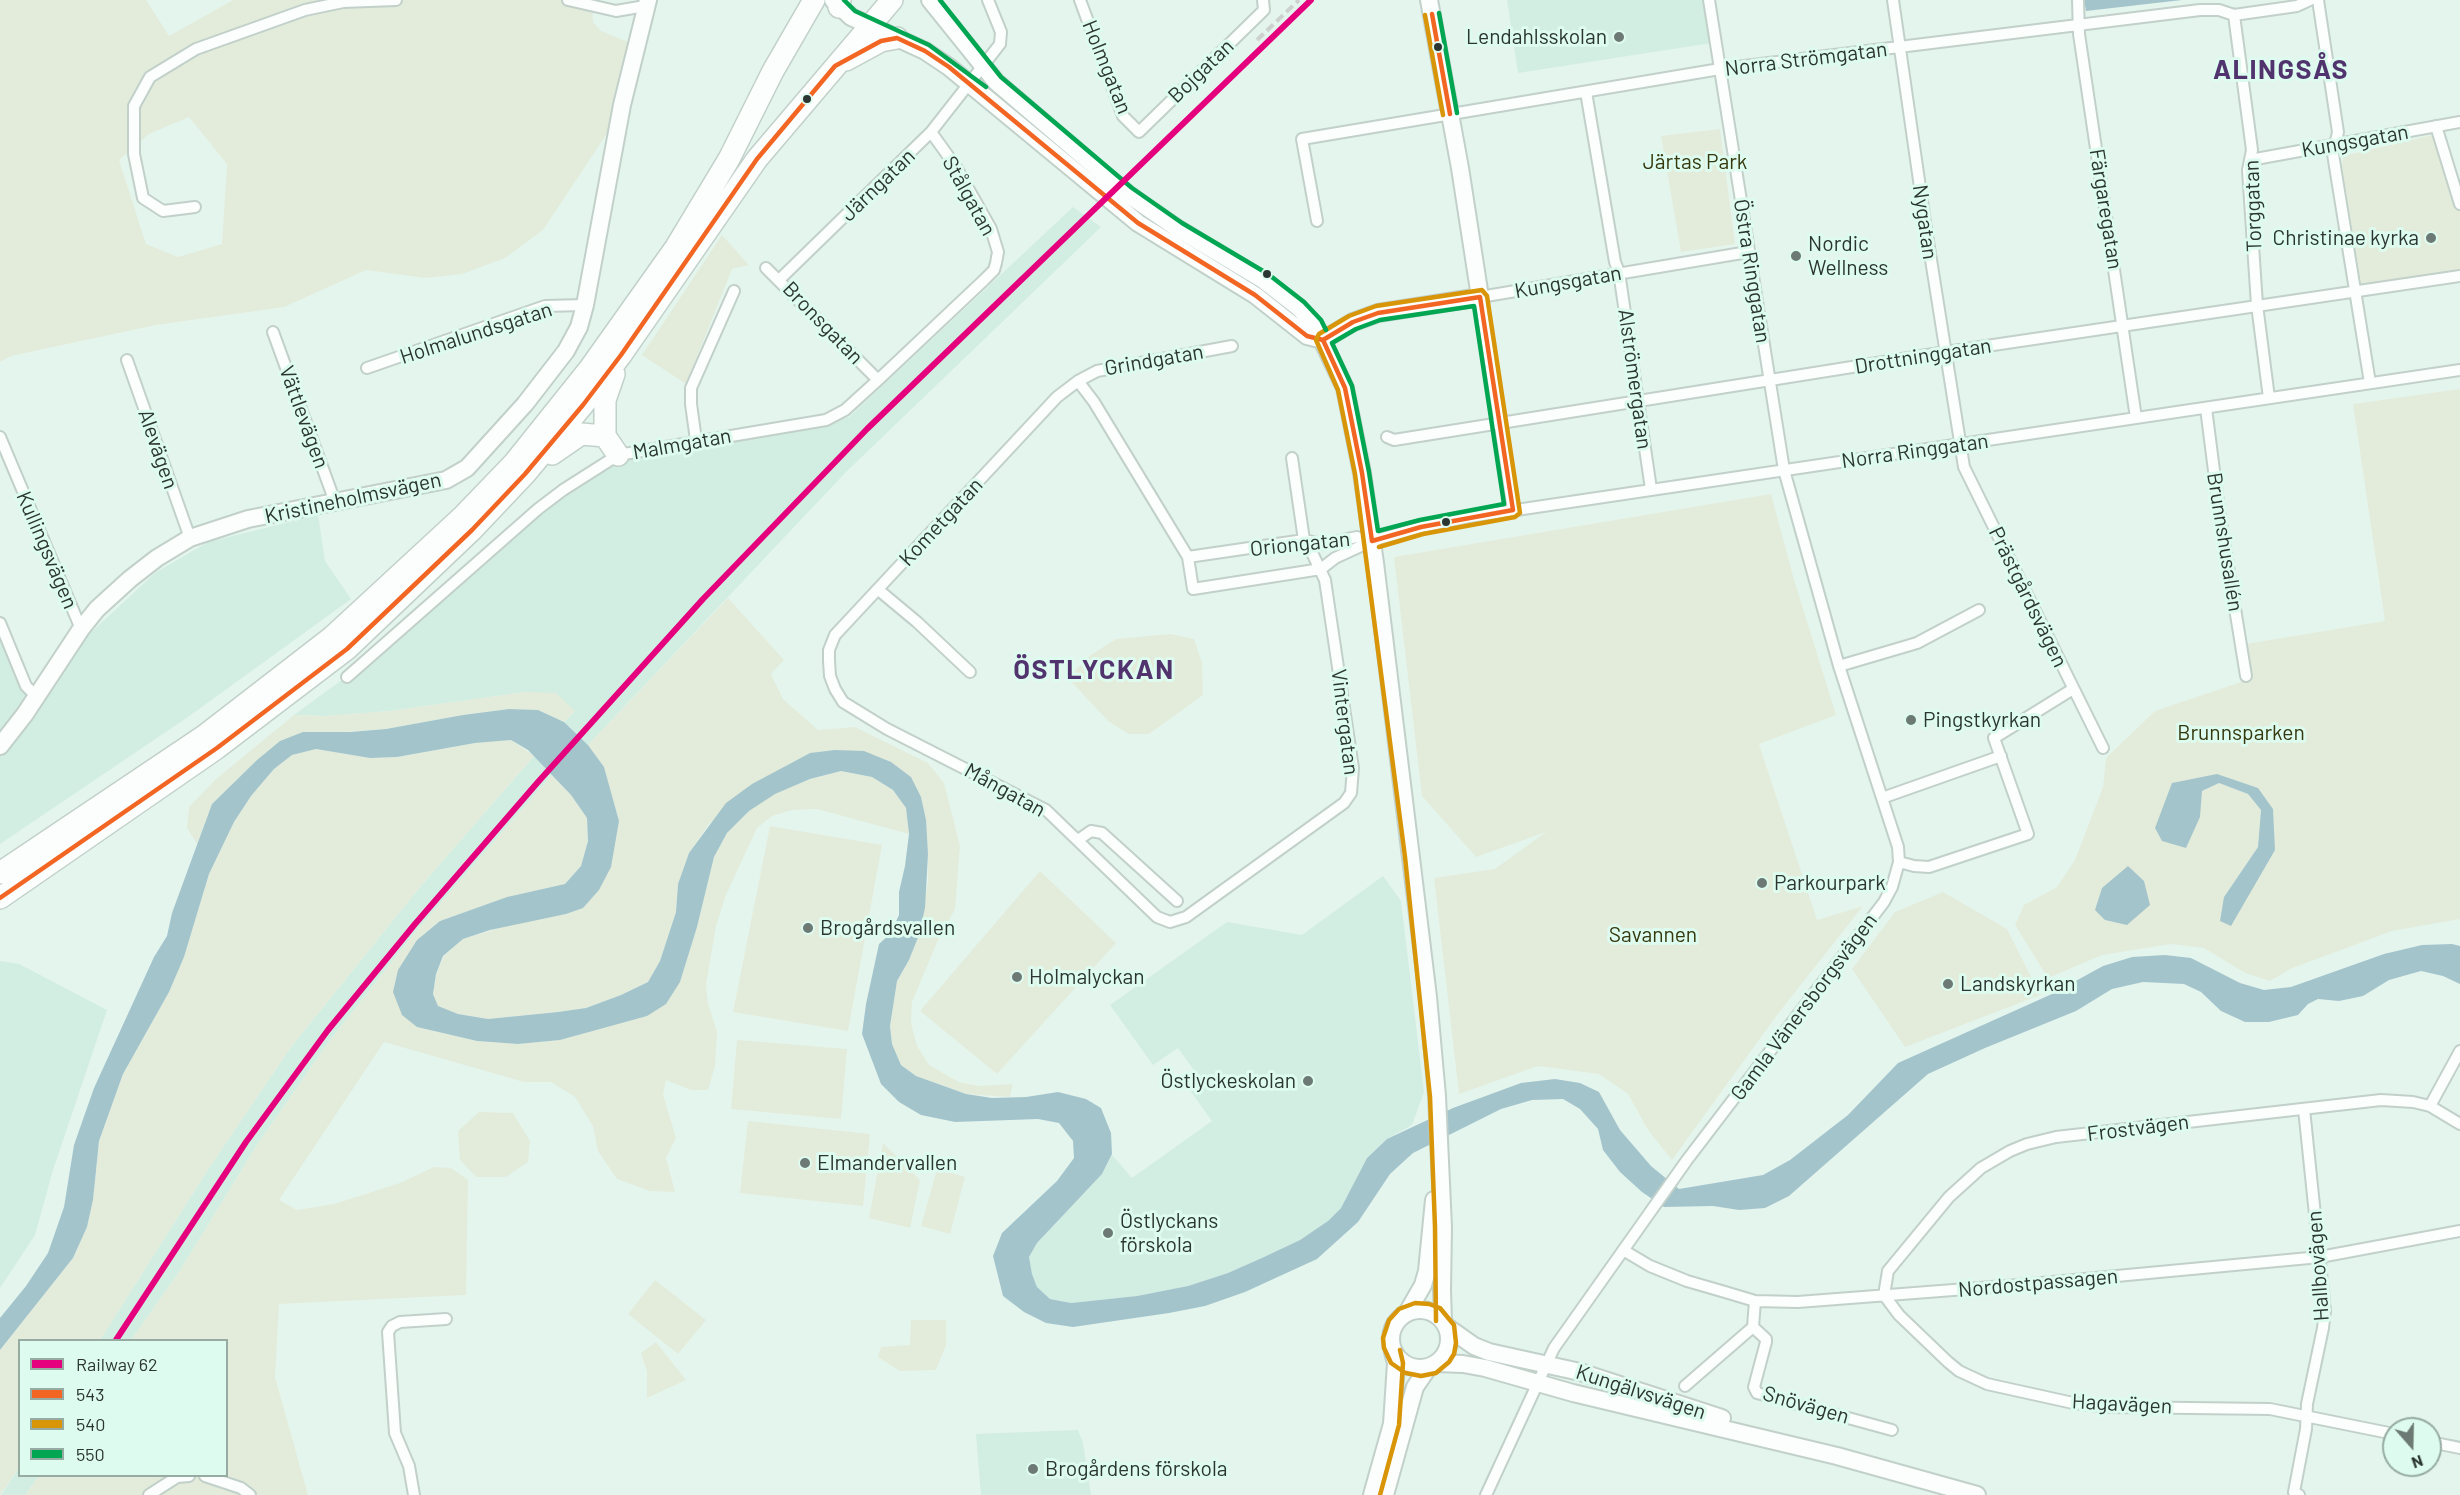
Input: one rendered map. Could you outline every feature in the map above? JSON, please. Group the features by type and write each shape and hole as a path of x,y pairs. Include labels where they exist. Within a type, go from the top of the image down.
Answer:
{"highway":[{"path":"0,873 204,736 332,637 462,517 514,463 590,368 676,247 729,159 773,71 814,0"},
{"path":"0,898 217,748 346,649 472,530 525,474 583,405 621,355 757,159 882,9"},
{"path":"835,66 881,41 897,38"},
{"path":"618,455 604,436 605,400 621,355"},
{"path":"525,474 581,435 604,436"}],"main road":[{"path":"930,0 996,82 1142,205 1263,280 1299,308 1315,325 1345,388 1362,473 1372,541 1412,856 1437,1096 1438,1163 1443,1227 1442,1297 1449,1343 1443,1357 1433,1365 1414,1388 1385,1495"},
{"path":"1429,0 1480,297"},
{"path":"837,2 851,17 882,9 897,38 925,51 968,83 1138,223 1254,295 1307,336 1323,340"},
{"name":"Kristineholmsvägen","path":"0,746 12,734 81,629 97,609 157,558 190,538 248,519 420,487 446,480 466,468 525,404 566,351 579,327 620,113 646,3"},
{"name":"Kungsgatan","path":"1323,340 1353,322 1378,313 1480,297"},
{"path":"1407,1313 1423,1285 1426,1271 1438,1163"},
{"path":"1372,1495 1392,1424 1396,1363 1390,1338 1392,1331 1400,1317 1417,1310 1427,1311 1445,1324"},
{"name":"Kungälvsvägen","path":"1445,1324 1474,1346 1489,1352 1580,1372 1837,1456"},
{"path":"1394,1352 1408,1366 1433,1365"},
{"name":"Kungälvsvägen","path":"1433,1365 1474,1366 1538,1384 1837,1456 1977,1495"}],"street":[{"path":"195,207 163,211 143,198 134,154 134,106 150,77 196,49 305,10 343,2 396,0"},
{"path":"568,0 616,11 646,3"},
{"name":"Järngatan","path":"780,279 931,132 1000,44 1000,32 988,0"},
{"name":"Holmgatan","path":"1080,0 1124,116 1138,132"},
{"name":"Östra Ringgatan","path":"1709,0 1784,470"},
{"name":"Nygatan","path":"1893,0 1960,444"},
{"name":"Färgaregatan","path":"2078,0 2079,34 2136,418"},
{"name":"Norra Strömgatan","path":"1317,221 1302,139 1720,69 2200,10 2219,10 2234,15 2297,6 2310,0"},
{"path":"2318,0 2338,132 2333,154 2370,383"},
{"name":"Bojgatan","path":"1138,132 1263,5"},
{"name":"Torggatan","path":"2234,15 2252,150 2248,170 2258,305 2269,398"},
{"name":"Alströmergatan","path":"1586,92 1615,262 1619,272 1651,489"},
{"name":"Kungsgatan","path":"2250,160 2460,122"},
{"path":"2436,126 2460,204"},
{"name":"Stålgatan","path":"931,132 956,167 991,229 998,252 996,263"},
{"name":"Kungsgatan","path":"1480,297 1748,252"},
{"name":"Malmgatan","path":"347,676 538,509 618,455 696,440 826,420 845,410 984,280 994,270 996,263"},
{"name":"Bronsgatan","path":"766,268 780,279 878,380"},
{"name":"Drottninggatan","path":"1387,437 1394,440 1946,352 2460,276"},
{"path":"696,440 691,388 734,291"},
{"path":"1480,297 1513,510"},
{"name":"Holmalundsgatan","path":"367,368 545,306 585,304"},
{"name":"Vättlevägen","path":"273,332 335,502"},
{"name":"Grindgatan","path":"1078,381 1096,370 1232,346"},
{"name":"Alevägen","path":"127,360 190,538"},
{"name":"Norra Ringgatan","path":"1372,541 1421,527 1513,510 2460,370"},
{"name":"Oriongatan","path":"1078,381 1094,402 1188,557 1193,589 1321,569 1335,558 1372,541"},
{"name":"Kometgatan","path":"830,676 829,650 835,635 1057,398 1078,381"},
{"name":"Brunnshusallén","path":"2206,408 2219,510 2246,676"},
{"name":"Kullingsvägen","path":"0,437 81,629"},
{"name":"Prästgårdsvägen","path":"1960,444 1964,467 2103,748"},
{"name":"Vintergatan","path":"1170,921 1186,917 1344,802 1351,793 1353,768 1321,569 1305,540 1292,458"},
{"name":"Gamla Vänersborgsvägen","path":"1490,1494 1554,1347 1677,1174 1884,902 1892,887 1899,862 1898,847 1839,666 1784,470"},
{"name":"Oriongatan","path":"1188,557 1305,540 1322,544 1357,537 1372,541"},
{"path":"881,592 970,672"},
{"path":"1839,666 1917,644 1978,610"},
{"path":"0,623 27,686 36,696"},
{"name":"Mångatan","path":"830,676 843,702 887,729 1046,810 1157,917 1170,921"},
{"path":"1899,862 1929,867 2028,834 1994,738 2073,689"},
{"path":"1882,798 2001,756"},
{"path":"1078,840 1091,831 1102,833 1177,901"},
{"path":"2430,1106 2460,1051"},
{"name":"Frostvägen","path":"1884,1295 1888,1271 1949,1197 1981,1168 2027,1144 2056,1137 2381,1100 2413,1102 2430,1106 2460,1124"},
{"name":"Hallbovägen","path":"2296,1493 2307,1404 2323,1328 2324,1304 2304,1109"},
{"name":"Nordostpassagen","path":"1623,1250 1650,1266 1687,1281 1755,1301 1842,1300 2320,1257 2460,1231"},
{"name":"Hagavägen","path":"1884,1295 1899,1315 1948,1362 1959,1371 1987,1384 2073,1403 2110,1407 2270,1409 2382,1432"},
{"name":"Snövägen","path":"1755,1301 1753,1327 1766,1339 1754,1387 1757,1394 1892,1430"},
{"path":"414,1495 409,1466 395,1433 388,1332 392,1326 400,1322 446,1319"},
{"path":"1684,1386 1753,1327"},
{"path":"2442,1444 2460,1448"},
{"path":"148,1495 177,1477"},
{"path":"208,1477 241,1488 250,1495"}],"shaded area":[{"path":"1507,0 1711,0 1718,42 1518,73"},
{"path":"1073,207 1101,227 846,472 588,745 564,722 575,711 525,692 390,711 325,716 294,715 398,639 569,490 629,458 849,417"},
{"path":"318,515 325,561 351,599 188,717 0,844 0,629 23,681 42,705 85,638 155,573 208,542"},
{"path":"534,756 552,775 413,935 328,1043 257,1145 179,1272 132,1339 101,1339 209,1168 291,1047 420,887"},
{"name":"Östlyckeskolan","path":"1383,876 1401,901 1424,1092 1412,1125 1387,1139 1367,1158 1341,1208 1328,1221 1300,1240 1228,1273 1188,1286 1137,1296 1071,1303 1050,1299 1037,1287 1029,1257 1037,1243 1102,1174 1112,1155 1132,1178 1212,1121 1187,1086 1199,1077 1178,1048 1153,1065 1110,1005 1227,922 1302,935"},
{"path":"0,961 19,964 107,1010 53,1170 35,1235 0,1288"},
{"name":"Brogårdens förskola","path":"1078,1430 1083,1443 1091,1495 981,1495 976,1434"},
{"path":"18,1470 18,1477 38,1477 25,1495 1,1495"}],"green space":[{"path":"0,0 146,0 169,36 233,0 592,0 593,22 601,31 628,42 608,132 543,230 505,258 462,274 425,278 366,270 284,307 156,325 11,356 0,362","holes":["189,117 227,164 222,244 178,257 146,244 119,160 149,134"]},
{"name":"Järtas Park","path":"1720,129 1735,244 1681,252 1661,136"},
{"path":"2432,135 2443,145 2460,200 2460,273 2362,289 2342,166 2343,156"},
{"path":"722,235 749,265 732,269 686,384 642,355"},
{"name":"Brunnsparken","path":"2460,389 2460,919 2392,931 2290,969 2270,981 2245,973 2204,948 2171,944 2102,955 2048,978 2015,925 2024,905 2057,887 2075,860 2103,787 2106,758 2155,711 2250,679 2246,644 2385,621 2353,404","holes":["2217,774 2273,809 2230,926 2224,897 2258,847 2261,810 2248,794 2219,783 2202,791"]},
{"name":"Savannen","path":"1771,494 1793,576 1836,715 1759,744 1817,920 1863,906 1777,1015 1672,1160 1648,1130 1628,1094 1599,1074 1538,1066 1459,1094 1434,878 1495,869 1546,832 1476,857 1422,796 1394,557"},
{"path":"728,598 784,660 771,674 783,699 818,730 855,727 928,763 944,783 960,846 955,909 938,940 912,1002 911,1023 917,1046 929,1065 959,1082 979,1086 1013,1084 1010,1097 966,1094 916,1076 901,1065 892,1044 890,1026 897,981 919,935 928,882 928,854 911,777 810,753 784,767 709,824 689,853 678,884 676,912 660,961 648,982 586,1008 558,1012 488,1019 458,1014 438,1007 433,994 436,974 444,956 463,939 516,923 566,914 619,821 604,767 588,745"},
{"path":"1171,634 1194,639 1202,663 1203,695 1149,734 1129,734 1108,721 1068,678 1091,655 1116,639"},
{"path":"525,692 556,693 575,711 564,722 538,710 509,709 386,729 328,733 280,741 212,804 197,844 187,828 189,807 216,779 294,715 325,716 390,711"},
{"path":"511,740 534,756 420,887 291,1047 209,1168 101,1339 18,1339 18,1469 0,1495 0,1350 73,1258 87,1227 93,1200 99,1141 123,1074 169,992 184,957 209,874 234,822 251,796 274,769 292,755 316,749 370,758 397,757 475,743"},
{"path":"841,771 872,777 893,790 906,808 909,834 817,809 792,810 772,816 757,828 726,895 716,926 706,985 708,1003 717,1032 715,1066 708,1090 691,1090 666,1080 663,1094 676,1138 666,1158 675,1192 650,1191 617,1179 598,1151 593,1126 575,1097 551,1082 524,1082 384,1042 279,1200 297,1210 334,1204 400,1183 434,1167 451,1168 468,1180 466,1295 279,1304 275,1377 308,1495 25,1495 38,1477 228,1477 228,1339 132,1339 179,1272 257,1145 328,1043 413,935 552,775 571,795 587,818 588,841 581,866 565,884 507,897 440,921 417,940 417,1027 477,1041 518,1044 560,1040 602,1028 680,982 697,927 714,857 727,833 749,811 774,794 811,779"},
{"name":"Brogårdsvallen","path":"770,826 882,845 848,1031 733,1012"},
{"name":"Holmalyckan","path":"1040,871 1116,943 997,1074 920,1011"},
{"path":"1943,892 2007,929 2040,995 1905,1047 1852,969 1895,912"},
{"path":"737,1040 847,1049 841,1119 731,1109"},
{"path":"479,1112 513,1113 530,1141 528,1162 506,1177 476,1177 460,1160 458,1131"},
{"name":"Elmandervallen","path":"748,1121 870,1134 863,1206 740,1193"},
{"path":"883,1143 920,1180 910,1228 869,1218"},
{"path":"937,1169 965,1177 950,1234 921,1226"},
{"path":"655,1280 706,1320 678,1354 628,1314"},
{"path":"911,1320 946,1320 946,1345 936,1370 900,1371 878,1357 881,1347 910,1345"},
{"path":"656,1342 686,1380 647,1398 647,1372 641,1353"}],"water":[{"path":"2084,0 2182,0 2086,11"},
{"path":"509,709 538,710 564,722 588,745 604,767 619,821 611,867 599,890 583,908 566,914 490,930 463,939 443,956 436,974 433,994 438,1006 458,1014 488,1019 558,1012 586,1008 648,982 660,961 676,912 678,884 689,853 726,803 752,784 810,753 835,750 864,751 891,762 911,777 921,797 926,820 928,854 925,908 919,935 897,981 890,1026 892,1044 901,1065 916,1076 966,1094 992,1098 1026,1097 1058,1092 1086,1099 1101,1108 1111,1133 1112,1154 1102,1174 1037,1243 1029,1257 1037,1287 1050,1299 1071,1303 1137,1296 1188,1286 1228,1273 1300,1240 1328,1221 1341,1208 1367,1158 1387,1139 1453,1108 1521,1083 1555,1079 1580,1083 1599,1092 1620,1130 1651,1166 1679,1189 1763,1175 1790,1160 1848,1115 1898,1063 2052,994 2103,966 2132,957 2165,955 2191,958 2240,983 2264,990 2291,987 2384,954 2422,945 2452,944 2460,946 2460,984 2443,976 2421,971 2389,980 2363,996 2339,1001 2318,999 2308,1004 2298,1015 2269,1022 2245,1022 2221,1011 2201,992 2184,984 2143,982 2112,989 2076,1011 1928,1074 1789,1196 1765,1208 1739,1210 1713,1206 1664,1207 1642,1192 1620,1172 1603,1150 1598,1129 1580,1109 1563,1099 1532,1100 1501,1109 1413,1153 1390,1174 1358,1222 1317,1259 1245,1292 1205,1306 1073,1327 1046,1323 1024,1312 1003,1296 993,1256 1002,1233 1057,1181 1074,1158 1073,1141 1059,1123 1038,1119 955,1122 921,1115 899,1102 881,1084 862,1034 879,944 890,934 899,915 899,892 909,834 906,808 893,790 872,777 841,771 810,779 775,794 749,811 727,833 714,857 697,927 680,982 666,1004 647,1016 560,1040 518,1044 477,1041 417,1027 402,1015 393,992 398,970 417,940 440,921 507,897 565,884 581,866 588,841 587,818 571,795 528,750 511,740 475,743 397,757 370,758 316,749 292,755 274,769 251,796 234,822 209,874 184,957 169,992 123,1074 99,1141 93,1200 87,1227 73,1258 0,1350 0,1318 26,1286 48,1253 64,1207 74,1145 94,1088 154,957 167,936 172,913 212,804 280,741 303,732 386,729"},
{"path":"2217,774 2258,788 2273,809 2275,850 2231,926 2220,921 2224,897 2258,847 2261,810 2248,794 2219,783 2202,791 2200,817 2186,848 2162,841 2155,828 2172,783"},
{"path":"2128,866 2144,881 2150,905 2127,925 2105,920 2095,910 2102,888"}],"railway":[{"path":"1257,40 1299,0"}],"rail line":[{"name":"62","path":"117,1339 246,1142 328,1030 415,924 538,782 703,599 867,429 1311,0"}],"transit line":[{"name":"550","path":"844,0 855,11 929,45 986,87"},
{"name":"550","path":"940,0 1001,77 1132,188 1182,223 1268,274 1304,302 1321,320 1326,330"},
{"name":"550","path":"1439,13 1457,113"},
{"name":"543","path":"1432,14 1450,114"},
{"name":"540","path":"1425,15 1443,115"},
{"name":"543","path":"897,38 925,51 949,67 1138,223 1255,295 1307,336 1323,340"},
{"name":"543","path":"0,898 217,748 347,649 472,530 525,474 583,405 621,355 757,159 835,66 881,41 897,38"},
{"name":"540","path":"1379,547 1423,534 1515,517 1520,513 1487,296 1482,290 1376,306 1349,316 1319,334 1316,340 1338,390 1355,474 1405,857 1430,1097 1436,1321"},
{"name":"543","path":"1480,297 1513,510 1421,527 1372,541 1362,473 1345,388 1323,340 1353,322 1378,313 1480,297"},
{"name":"550","path":"1474,306 1504,504 1420,520 1378,531 1352,386 1332,343 1356,329 1380,320 1474,306"},
{"name":"540","path":"1404,1372 1391,1363 1384,1348 1383,1338 1389,1320 1399,1309 1415,1303 1440,1308 1454,1325 1456,1343 1454,1354 1449,1362 1436,1373 1421,1376 1406,1373"},
{"name":"540","path":"1380,1495 1399,1425 1403,1363 1400,1350"}],"place":[{"name":"Lendahlsskolan","path":"1619,37"},
{"name":"Christinae kyrka","path":"2431,238"},
{"name":"Nordic Wellness","path":"1796,256"},
{"name":"Pingstkyrkan","path":"1911,720"},
{"name":"Parkourpark","path":"1762,883"},
{"name":"Brogårdsvallen","path":"808,928"},
{"name":"Holmalyckan","path":"1017,977"},
{"name":"Landskyrkan","path":"1948,984"},
{"name":"Östlyckeskolan","path":"1308,1081"},
{"name":"Elmandervallen","path":"805,1163"},
{"name":"Östlyckans förskola","path":"1108,1233"},
{"name":"Brogårdens förskola","path":"1033,1469"}],"district":[{"name":"ALINGSÅS","path":"2281,70"},
{"name":"ÖSTLYCKAN","path":"1094,670"}]}
